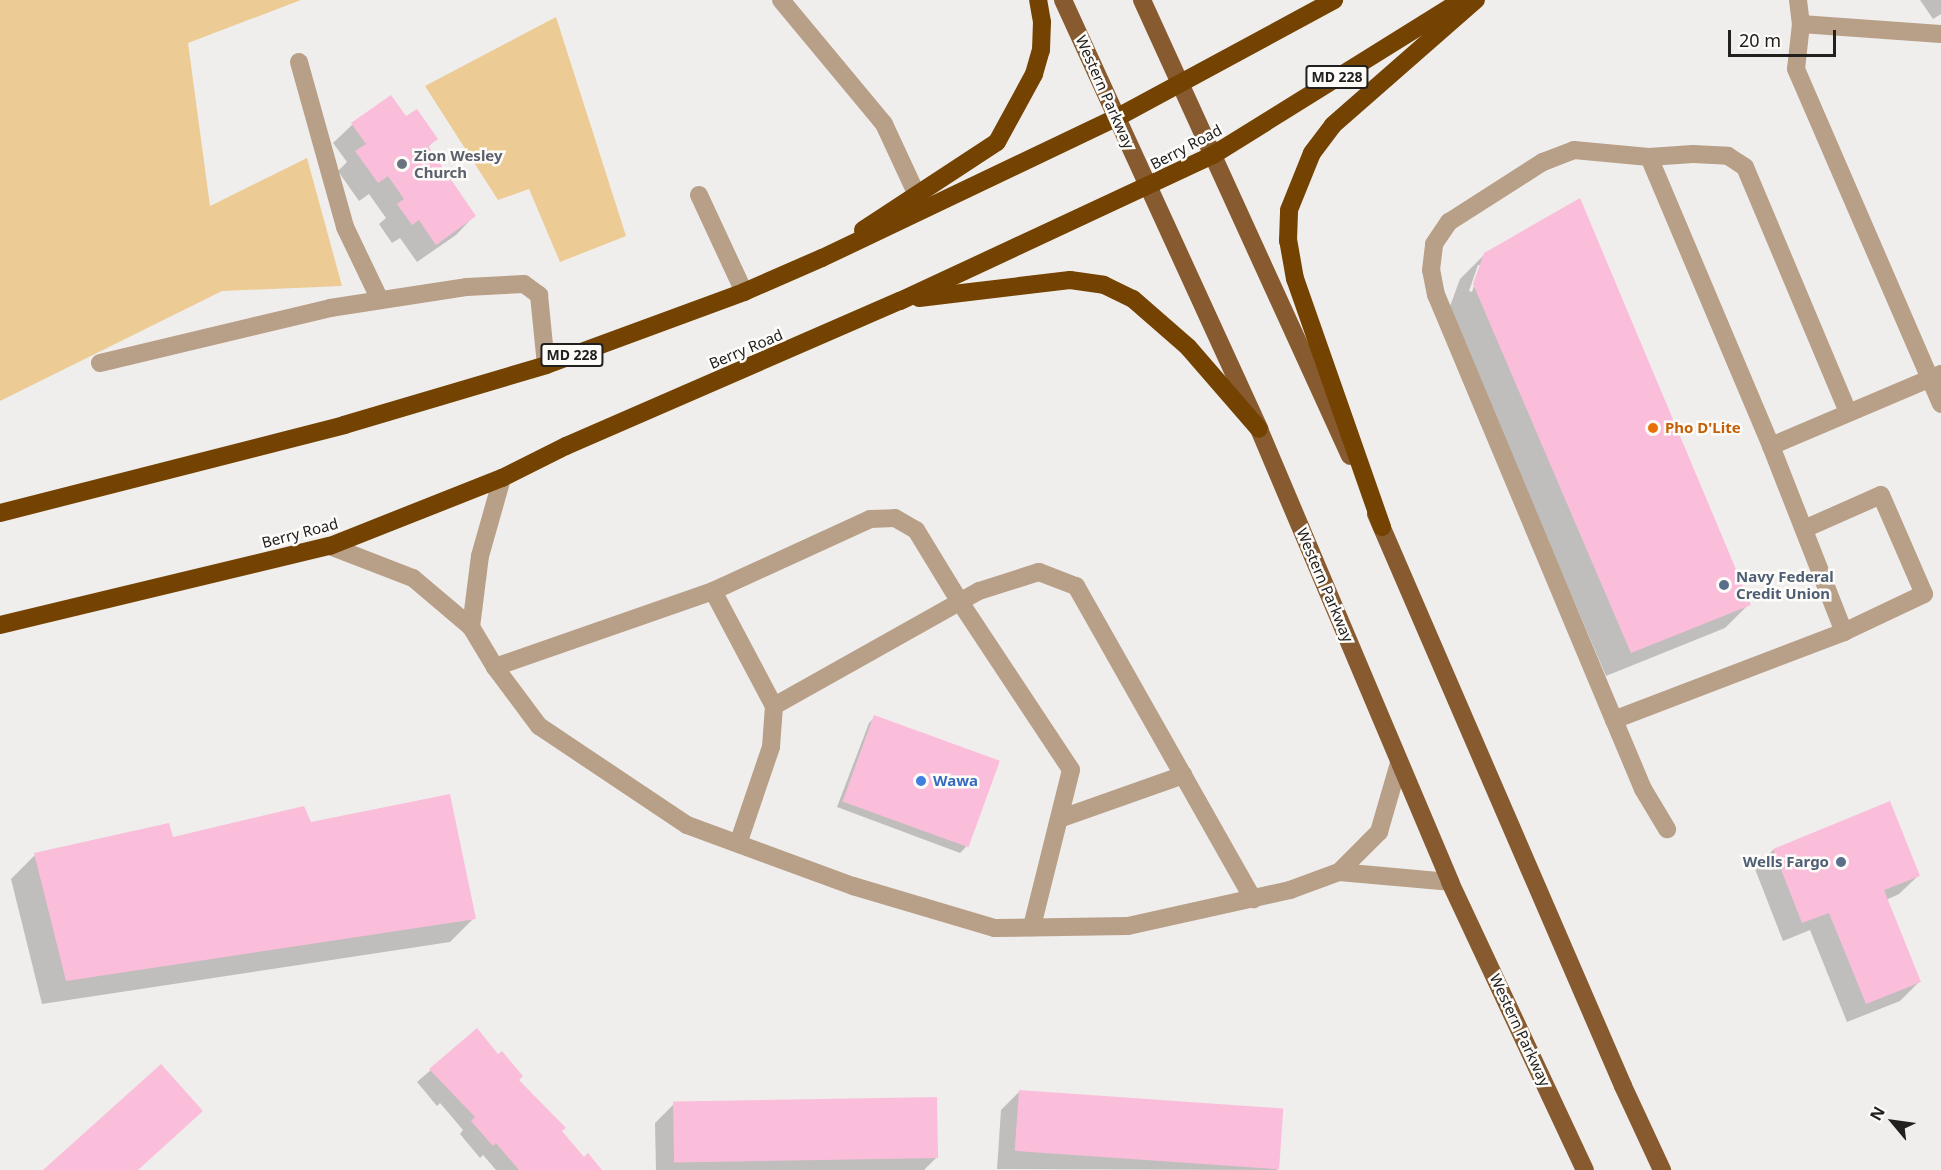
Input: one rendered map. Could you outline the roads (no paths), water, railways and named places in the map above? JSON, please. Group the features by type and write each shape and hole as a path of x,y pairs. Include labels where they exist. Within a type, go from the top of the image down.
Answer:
{"highway":[{"path":"822,258 916,193 997,142 1018,109 1034,74 1041,50 1042,22 1038,0"},
{"name":"MD 228","path":"0,513 344,425 546,365 744,292 822,258 1116,118 1334,0"},
{"name":"Berry Road","path":"0,625 330,546 502,478 566,446 900,300 1213,155 1462,0"},
{"path":"1382,527 1296,279 1288,241 1289,210 1312,153 1333,125 1476,0"},
{"path":"900,300 1070,280 1104,285 1133,299 1188,347 1259,429"}],"main road":[{"name":"Western Parkway","path":"1063,0 1259,429 1449,882 1585,1170"},
{"path":"1142,0 1382,527 1623,1086 1662,1170"}],"lane":[{"path":"781,0 884,124 916,193"},
{"path":"1798,0 1801,24 1796,69 1935,376 1941,404"},
{"path":"1801,24 1941,34"},
{"path":"299,62 345,227 380,300"},
{"path":"1667,829 1642,789 1436,295 1431,270 1434,244 1449,222 1543,162 1574,150 1650,157 1693,154 1728,156 1745,167 1848,412"},
{"path":"1650,157 1771,446 1844,632"},
{"path":"699,195 744,292"},
{"path":"100,363 330,308 467,286 524,284 539,296 546,365"},
{"path":"1771,446 1935,376"},
{"path":"471,627 480,556 502,478"},
{"path":"1614,720 1844,632 1924,594 1881,495 1804,529"},
{"path":"495,667 713,591 870,519 895,518 916,530 960,602 1071,770 1032,927"},
{"path":"330,546 413,578 471,627 495,667 539,726 687,825 853,886 995,928 1128,926 1290,891 1340,872 1379,832 1399,763"},
{"path":"774,706 979,591 1040,572 1076,586 1253,899"},
{"path":"713,591 774,706 771,747 738,844"},
{"path":"1059,819 1183,775"},
{"path":"1340,872 1449,882"}],"place":[{"name":"Zion Wesley Church","path":"402,164"},
{"name":"Pho D'Lite","path":"1653,428"},
{"name":"Navy Federal Credit Union","path":"1724,585"},
{"name":"Wawa","path":"921,781"},
{"name":"Wells Fargo","path":"1841,862"}]}
